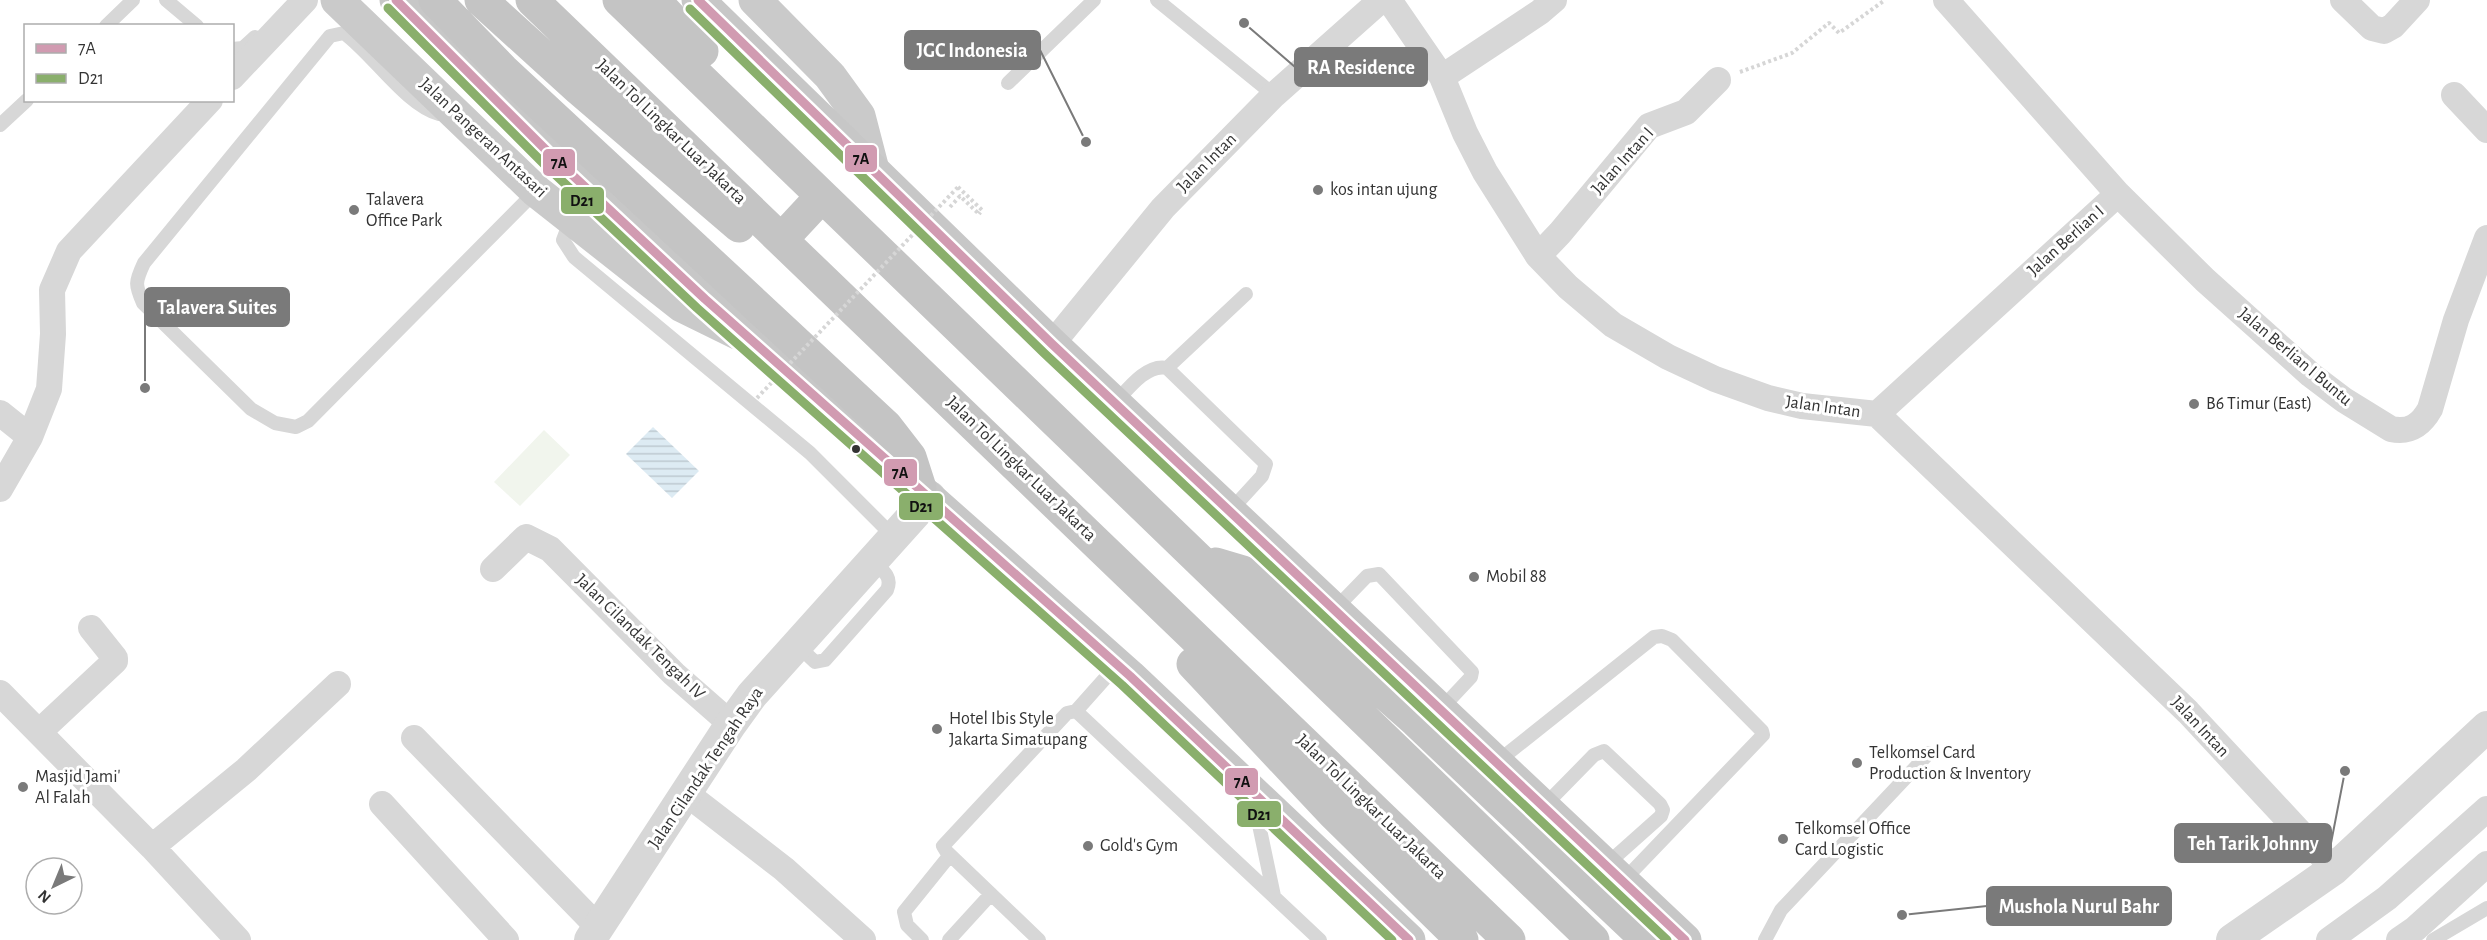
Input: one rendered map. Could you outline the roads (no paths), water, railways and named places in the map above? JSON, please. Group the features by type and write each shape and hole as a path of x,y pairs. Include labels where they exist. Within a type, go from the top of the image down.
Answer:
{"highway":[{"path":"396,0 561,164 705,299 1116,663 1409,940"},
{"path":"435,0 503,70 886,426 910,457 925,493"},
{"path":"481,0 579,89 799,277 814,284 831,286"},
{"name":"Jalan Tol Lingkar Luar Jakarta","path":"532,0 782,238 1509,940"},
{"path":"619,0 1205,563 1593,940"},
{"path":"654,0 750,104 756,131"},
{"path":"698,0 1052,344 1685,940"},
{"path":"782,238 822,196"},
{"path":"948,398 950,418 957,432 972,449 1189,660 1333,813 1462,940"},
{"path":"1205,563 1223,564 1243,572 1256,581 1416,720 1647,940"}],"main road":[{"name":"Jalan Pangeran Antasari","path":"337,0 536,191 681,306 757,343"},
{"path":"755,0 830,76 859,116 873,170"}],"street":[{"path":"234,75 305,0"},
{"name":"Jalan Intan","path":"1052,344 1163,208 1274,95 1381,0"},
{"name":"Jalan Intan","path":"1389,0 1442,77 1465,133 1485,172 1538,256 1568,287 1613,325 1694,370 1768,398 1802,406 1877,414 2171,696 2334,869"},
{"path":"1442,77 1540,12 1554,0"},
{"name":"Jalan Berlian I","path":"1877,414 2118,194 1946,0"},
{"path":"2343,0 2377,31 2384,31 2393,26 2417,0"},
{"name":"Jalan Intan I","path":"1538,256 1649,126 1686,112 1718,80"},
{"path":"2454,95 2487,130"},
{"path":"0,489 30,437 49,389 53,333 52,290 69,250 208,102"},
{"name":"Jalan Berlian I Buntu","path":"2118,194 2205,280 2312,375 2367,415 2391,429 2400,431 2419,424 2430,409 2456,320 2487,238"},
{"path":"0,413 30,437"},
{"name":"Jalan Cilandak Tengah Raya","path":"594,934 695,801 731,724 752,695 894,537 925,493"},
{"name":"Jalan Cilandak Tengah IV","path":"493,570 526,537 550,549 674,674 731,724"},
{"path":"39,732 115,661 91,628"},
{"path":"152,847 246,770 338,684"},
{"path":"0,693 152,847 238,940"},
{"path":"2232,940 2334,869 2487,727"},
{"path":"414,738 594,934"},
{"path":"695,801 798,880 863,940"},
{"path":"382,804 506,940"},
{"path":"2329,940 2387,898 2487,809"},
{"path":"2415,937 2487,864"}],"lane":[{"path":"108,24 133,0"},
{"path":"166,0 195,24"},
{"path":"234,50 243,48 294,0"},
{"path":"1008,84 1094,0"},
{"path":"1157,0 1274,95"},
{"path":"461,118 435,113 422,106 351,38 344,33 330,36 144,264 136,279 137,289 143,303 251,409 275,423 296,427 308,420 536,191"},
{"path":"0,125 25,102"},
{"path":"571,219 563,240 574,257 810,453 894,537"},
{"path":"1115,403 1138,379 1155,368 1167,368 1246,294"},
{"path":"1167,368 1266,464 1262,476 1230,510"},
{"path":"1335,609 1367,576 1379,574 1472,672 1471,677 1441,709"},
{"path":"1497,762 1654,637 1662,636 1672,640 1762,731 1762,735 1615,873"},
{"path":"1040,940 943,848 1074,711 1116,663"},
{"path":"1074,711 1320,940"},
{"path":"1544,806 1594,755 1604,751 1660,804 1663,810 1661,816 1615,873"},
{"path":"1765,940 1781,910 1929,753"},
{"path":"1251,790 1274,896"},
{"path":"922,940 907,925 904,912 950,855"},
{"path":"949,940 991,894"},
{"path":"2415,937 2487,908"}],"place":[{"name":"RA Residence","path":"1244,23"},
{"name":"JGC Indonesia","path":"1086,142"},
{"name":"kos intan ujung","path":"1318,190"},
{"name":"Talavera Office Park","path":"354,210"},
{"name":"Talavera Suites","path":"145,388"},
{"name":"B6 Timur (East)","path":"2194,404"},
{"name":"Mobil 88","path":"1474,577"},
{"name":"Hotel Ibis Style Jakarta Simatupang","path":"937,729"},
{"name":"Telkomsel Card Production & Inventory","path":"1857,763"},
{"name":"Teh Tarik Johnny","path":"2345,771"},
{"name":"Masjid Jami' Al Falah","path":"23,787"},
{"name":"Telkomsel Office Card Logistic","path":"1783,839"},
{"name":"Gold's Gym","path":"1088,846"},
{"name":"Mushola Nurul Bahr","path":"1902,915"}]}
